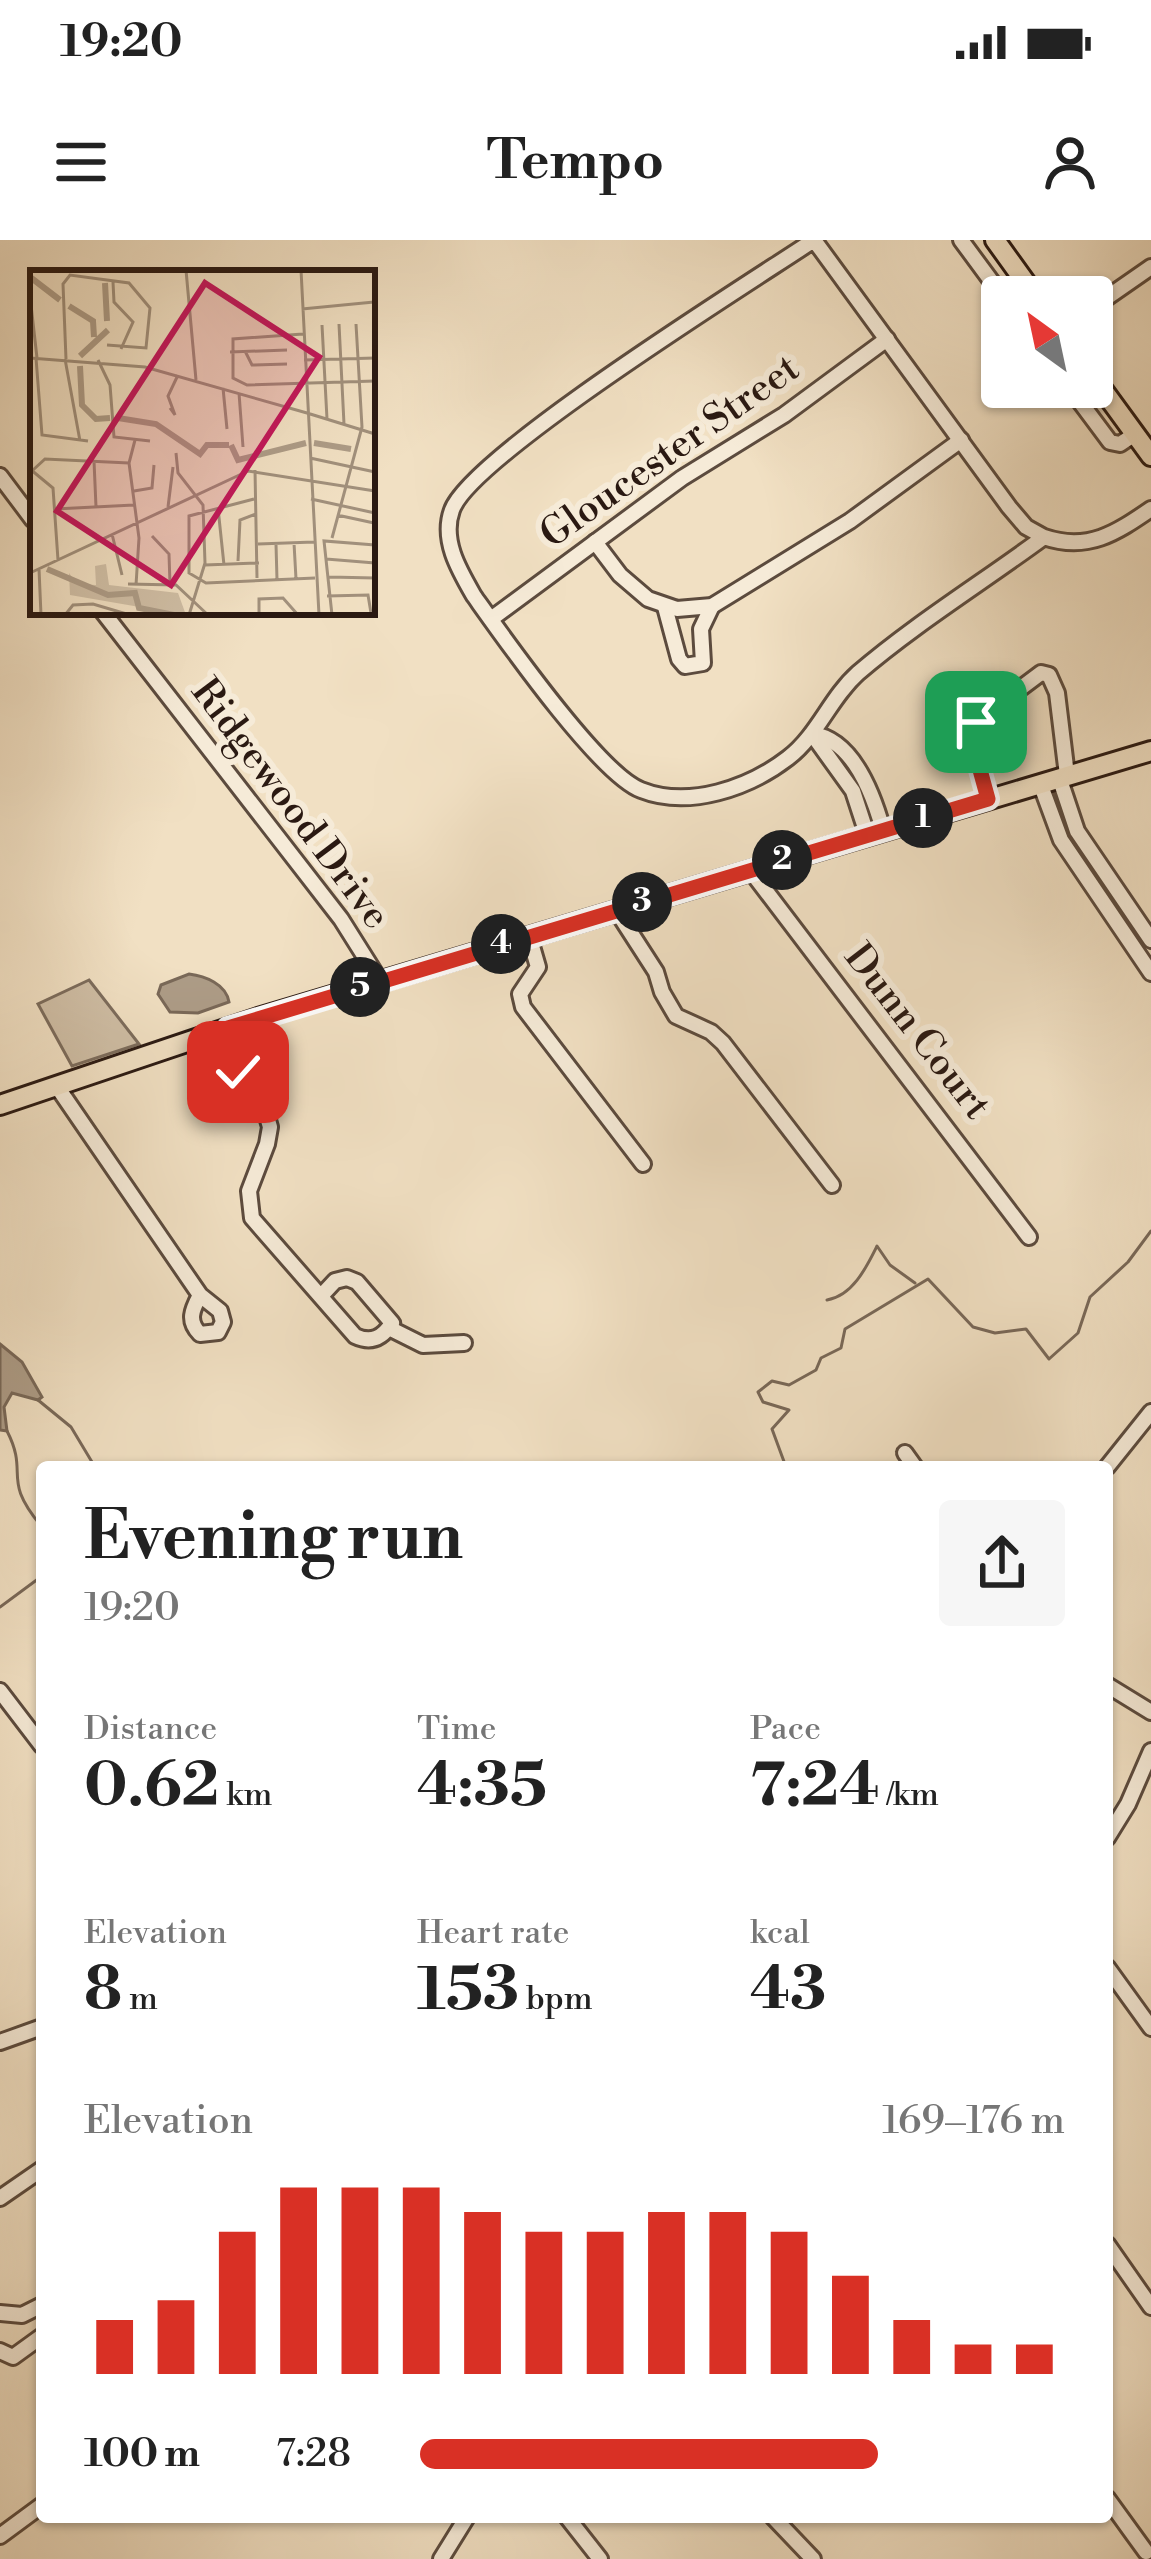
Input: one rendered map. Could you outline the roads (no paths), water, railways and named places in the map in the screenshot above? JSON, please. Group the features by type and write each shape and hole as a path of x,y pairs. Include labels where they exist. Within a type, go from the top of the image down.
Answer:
{"main road":[{"path":"995,240 1021,276"},
{"path":"1113,404 1151,456"},
{"path":"0,1106 380,981 1151,751"}],"street":[{"path":"1044,538 860,672 812,734 769,772 717,793 677,797 640,790 607,768 462,575 449,538 449,523 460,494 490,465 604,381 814,240 1026,527 1044,538 1071,544 1101,540 1151,508"},
{"path":"961,240 988,276"},
{"path":"1113,293 1151,267"},
{"name":"Gloucester Street","path":"491,619 682,478 784,415 887,339"},
{"path":"1085,408 1110,442 1120,443 1135,434"},
{"path":"596,542 632,587 664,607 712,606 850,521 961,440"},
{"path":"0,476 30,516"},
{"path":"664,607 679,659 694,667 703,664 700,635 712,606"},
{"name":"Ridgewood Drive","path":"105,615 341,919 380,981"},
{"path":"988,799 974,748 976,722 1041,673 1048,675 1057,693 1065,747 1061,752 1061,840 1151,973"},
{"path":"812,734 853,791 875,832"},
{"path":"1060,777 1077,831 1151,940"},
{"path":"1077,864 1092,854"},
{"name":"Dunn Court","path":"750,870 1029,1237"},
{"path":"616,910 656,972 676,1016 723,1043 832,1185"},
{"path":"1118,925 1134,915"},
{"path":"529,936 538,967 520,994 523,1006 643,1164"},
{"path":"228,1028 244,1048 270,1133 249,1191 252,1218 345,1327 365,1341 378,1338 392,1323 357,1282 347,1277 321,1295"},
{"path":"56,1085 200,1295"},
{"path":"389,1328 423,1345 464,1342"},
{"path":"1112,1461 1151,1412"},
{"path":"905,1453 911,1461"},
{"path":"1113,1689 1151,1712"},
{"path":"0,1691 36,1738"},
{"path":"1113,1827 1151,1750"},
{"path":"1136,1787 1151,1794"},
{"path":"1113,1975 1151,2028"},
{"path":"0,2042 36,2030"},
{"path":"0,2198 36,2173"},
{"path":"1113,2253 1151,2307"},
{"path":"0,2313 22,2314 36,2308"},
{"path":"0,2351 13,2357 36,2340"},
{"path":"1113,2507 1144,2553"},
{"path":"0,2536 36,2509"},
{"path":"441,2559 463,2523"},
{"path":"572,2523 600,2559"},
{"path":"779,2523 812,2559"}],"waterway":[{"path":"784,1461 772,1429 789,1410 763,1402 758,1392 772,1381 789,1385 816,1370 821,1358 841,1348 845,1329 928,1279 973,1327 995,1333 1026,1329 1049,1359 1078,1333 1090,1297 1128,1262 1151,1231"},
{"path":"827,1300 852,1286 877,1246 890,1265 915,1283"},
{"path":"38,1400 71,1427 91,1461"},
{"path":"7,1431 22,1497 36,1519"},
{"path":"0,1607 36,1580"}]}
